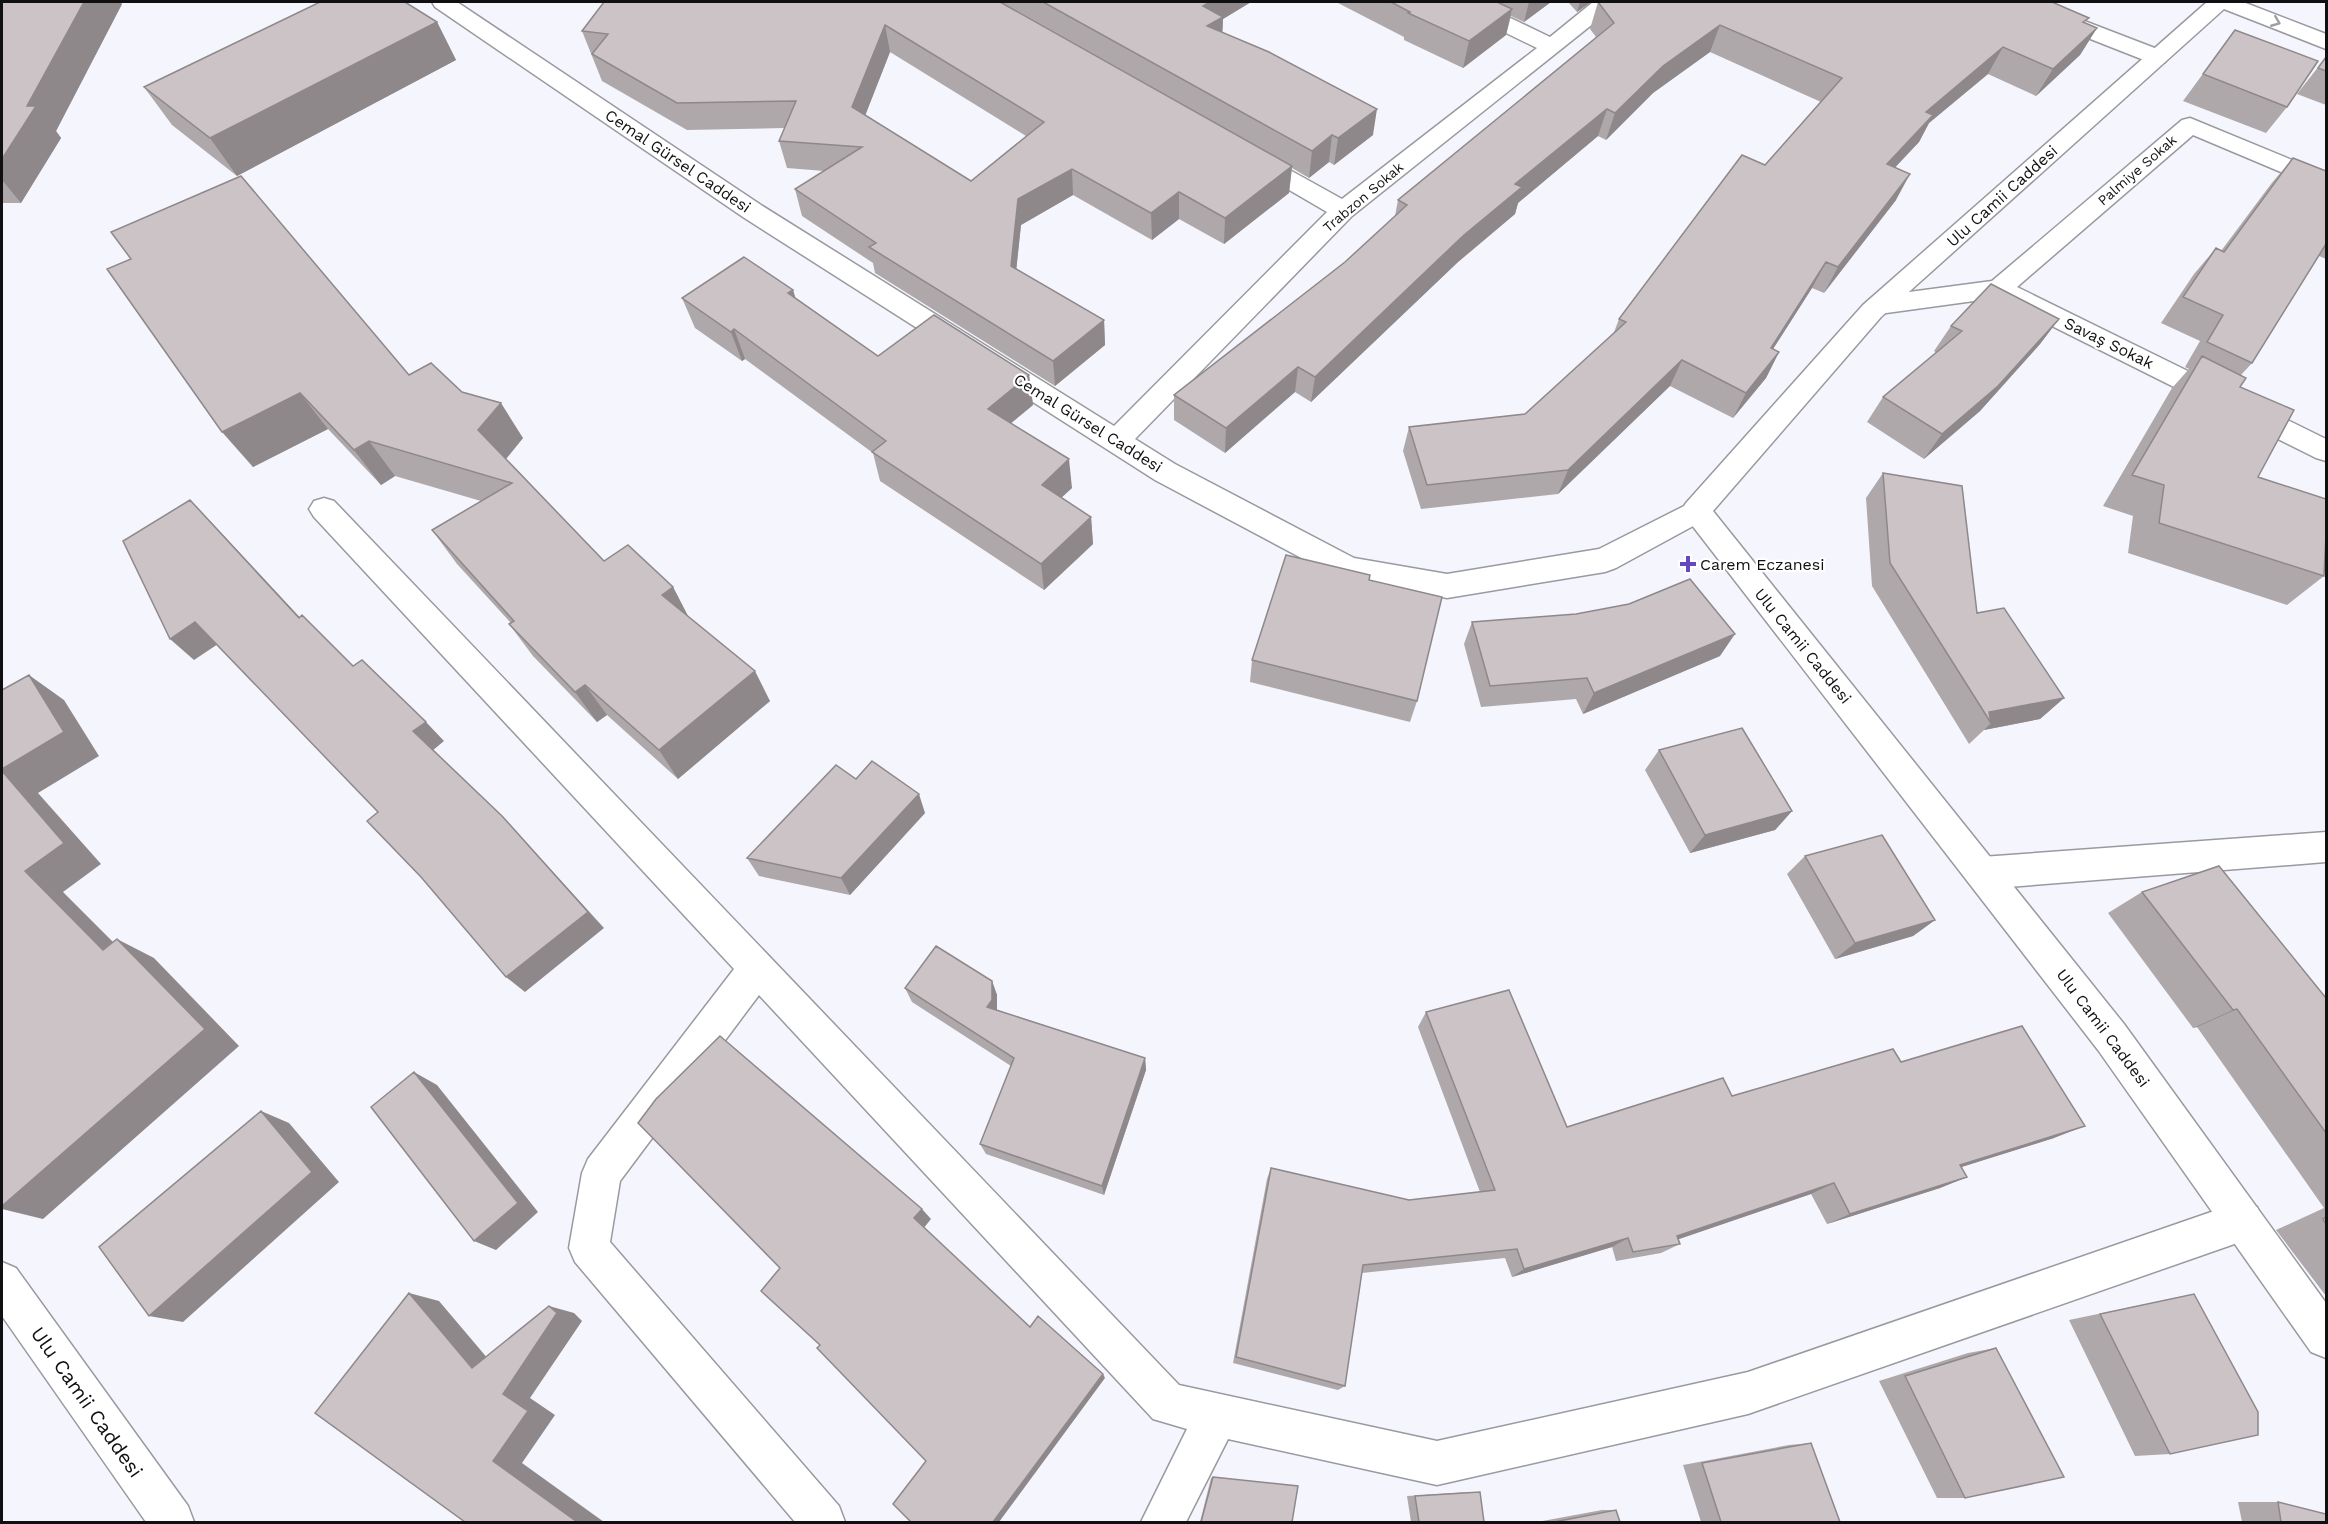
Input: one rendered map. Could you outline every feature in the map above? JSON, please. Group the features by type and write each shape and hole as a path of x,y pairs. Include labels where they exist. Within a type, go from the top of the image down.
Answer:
{"street":[{"name":"Cemal Gürsel Caddesi","path":"442,2 752,212 1116,441 1166,472 1348,569 1447,586 1605,560 1696,511"},
{"path":"1461,2 1552,47"},
{"name":"Trabzon Sokak","path":"1116,441 1342,210 1552,47 1606,2"},
{"path":"2017,2 2157,57"},
{"name":"Ulu Camii Caddesi","path":"2219,2 1879,305 1696,511 2111,1037 2326,1337"},
{"path":"2225,2 2326,42"},
{"path":"2274,2 2326,22"},
{"name":"Palmiye Sokak","path":"1999,289 2190,125 2326,183"},
{"path":"1228,145 1342,210"},
{"path":"1879,305 1999,289"},
{"name":"Savaş Sokak","path":"1999,289 2326,452"},
{"path":"324,509 1168,1404 1437,1463 1748,1393 2243,1221"},
{"path":"1982,873 2326,847"},
{"path":"757,968 602,1173 589,1248 823,1522"},
{"name":"Ulu Camii Caddesi","path":"2,1282 172,1522"},
{"path":"1163,1522 1217,1415"}],"building":[{"path":"2,2 84,2 27,106 36,106 2,159"},
{"path":"320,2 405,2 437,22 210,138 144,87"},
{"path":"604,2 1000,2 1292,166 1225,218 1179,192 1151,213 1072,169 1018,199 1011,266 1104,320 1053,361 869,247 876,243 795,189 862,147 779,141 796,101 677,103 592,54 608,34 582,31","holes":["885,25 1044,122 971,181 852,107"]},
{"path":"1043,2 1210,2 1203,6 1223,17 1207,26 1269,52 1377,109 1338,138 1332,135 1312,151"},
{"path":"1391,2 1497,2 1512,9 1469,41 1408,13 1410,12"},
{"path":"1598,2 2052,2 2089,18 2083,22 2097,28 2053,69 2003,47 1926,112 1933,115 1887,164 1910,174 1838,267 1826,262 1771,348 1779,352 1746,393 1682,360 1568,470 1427,485 1409,427 1525,414 1626,322 1619,319 1742,155 1765,165 1842,78 1720,25 1663,66 1615,113 1607,109 1515,184 1522,187 1464,235 1315,377 1298,367 1226,428 1174,395 1345,262 1407,205 1398,200 1614,23"},
{"path":"2235,30 2318,61 2287,107 2203,74"},
{"path":"2326,57 2326,71 2318,68"},
{"path":"2293,158 2326,171 2326,244 2252,363 2207,342 2223,315 2183,297 2216,248 2224,252"},
{"path":"241,176 409,375 431,363 462,392 501,403 478,430 604,561 628,545 673,587 662,595 755,671 659,750 585,685 575,692 509,624 514,621 432,530 512,483 369,441 354,450 300,393 222,432 107,269 131,259 111,232"},
{"path":"744,257 793,290 788,293 878,356 934,315 1029,375 988,409 1069,459 1042,485 1091,517 1041,564 872,452 886,441 734,329 731,332 682,298"},
{"path":"1991,284 2059,319 1998,386 1942,434 1883,397 1962,331 1951,326"},
{"path":"2202,356 2246,378 2240,387 2294,410 2258,477 2326,499 2324,576 2159,523 2164,485 2132,475"},
{"path":"1883,473 1962,486 1977,613 2004,608 2064,698 1989,712 1991,723 1890,563"},
{"path":"190,500 299,618 302,615 353,666 362,660 426,722 413,731 502,816 588,912 506,977 421,877 367,821 378,812 195,622 170,639 123,541"},
{"path":"1286,555 1370,575 1369,580 1442,597 1417,701 1252,660"},
{"path":"1690,579 1735,634 1594,693 1587,678 1490,686 1472,622 1576,614 1629,604"},
{"path":"29,675 64,732 2,769 2,690"},
{"path":"1742,728 1792,811 1705,835 1659,750"},
{"path":"872,761 919,794 841,878 747,858 836,765 856,779"},
{"path":"2,771 64,843 25,871 103,950 117,939 205,1029 2,1206"},
{"path":"1882,835 1935,920 1855,943 1805,856"},
{"path":"2219,866 2326,998 2326,1133 2237,1009 2233,1010 2142,892"},
{"path":"936,946 992,981 992,1000 987,1007 1145,1058 1102,1186 980,1144 1014,1058 905,988"},
{"path":"1509,990 1567,1127 1723,1078 1732,1096 1893,1049 1901,1062 2022,1026 2085,1126 1960,1165 1967,1177 1850,1214 1834,1183 1677,1236 1680,1244 1633,1252 1628,1238 1524,1269 1517,1249 1363,1265 1345,1386 1236,1357 1271,1168 1409,1200 1495,1190 1426,1012"},
{"path":"720,1036 922,1209 914,1218 1030,1327 1038,1316 1103,1374 993,1522 911,1522 893,1504 926,1461 817,1348 820,1345 761,1291 780,1268 638,1123 656,1099"},
{"path":"414,1072 518,1203 474,1241 371,1107"},
{"path":"261,1111 312,1172 149,1316 99,1247"},
{"path":"409,1293 472,1368 549,1306 557,1313 503,1394 528,1411 493,1461 577,1522 465,1522 315,1413"},
{"path":"2194,1294 2258,1412 2258,1435 2170,1454 2100,1314"},
{"path":"1996,1348 2064,1477 1965,1498 1905,1376"},
{"path":"1811,1443 1840,1522 1721,1522 1702,1463"},
{"path":"1213,1477 1298,1486 1292,1522 1201,1522"},
{"path":"1480,1492 1484,1522 1419,1522 1415,1496"},
{"path":"2278,1502 2326,1514 2326,1522 2281,1522"},
{"path":"1616,1510 1620,1522 1554,1522"}],"place":[{"name":"Carem Eczanesi","path":"1688,564"}]}
